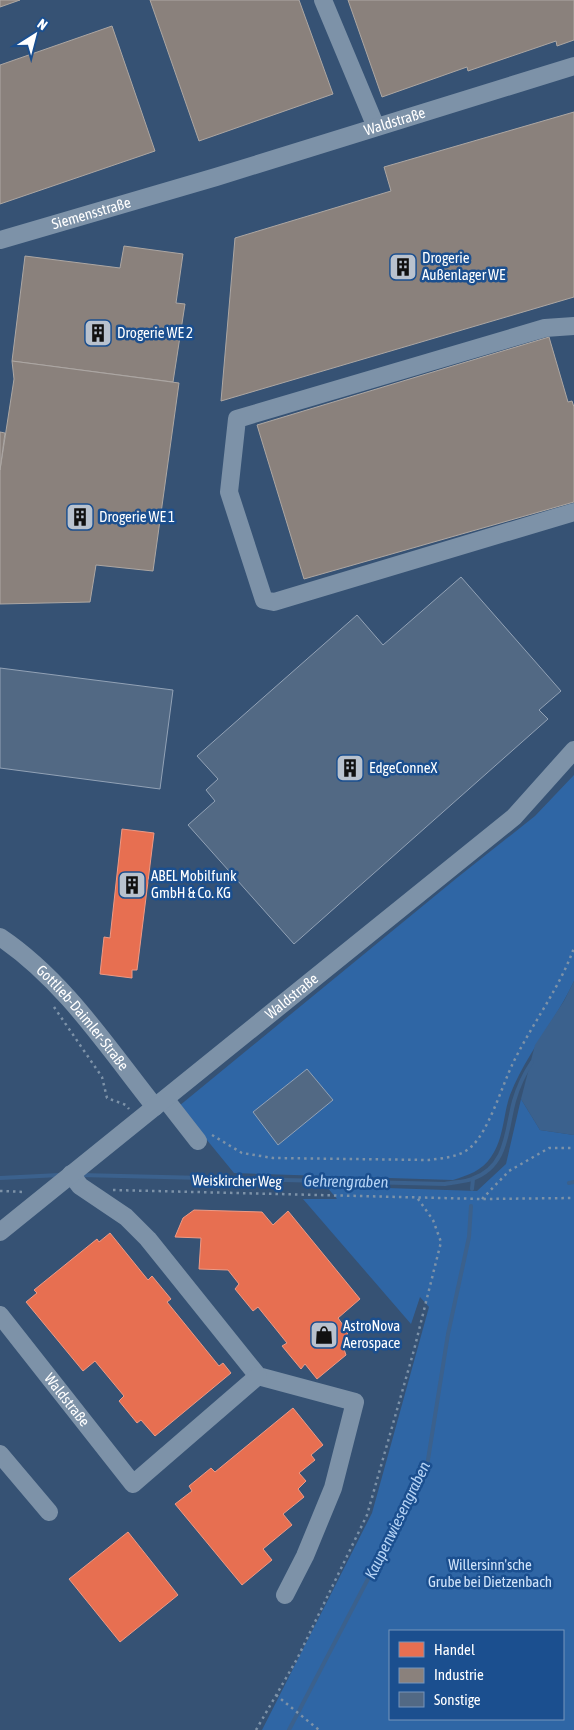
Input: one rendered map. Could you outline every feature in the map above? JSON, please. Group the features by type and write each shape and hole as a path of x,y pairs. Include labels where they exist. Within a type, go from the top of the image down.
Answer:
{"street":[{"path":"323,0 376,127"},
{"name":"Waldstraße","path":"182,187 574,66"},
{"name":"Siemensstraße","path":"0,240 182,187"},
{"path":"574,326 545,328 237,419 229,492 264,600 274,602 574,512"},
{"name":"Waldstraße","path":"0,1232 72,1177 514,817 574,750"},
{"name":"Gottlieb-Daimler-Straße","path":"0,937 41,970 77,1008 160,1104 204,1137"},
{"path":"72,1177 99,1200 126,1217 148,1239 258,1376 355,1402 333,1488 305,1556 285,1595"},
{"name":"Waldstraße","path":"0,1315 133,1484 258,1376"},
{"path":"0,1454 49,1512"}],"path":[{"path":"204,1137 242,1153 273,1158 430,1160 452,1157 472,1147 482,1134 514,1061 553,995 574,948"},
{"path":"50,1002 102,1077 107,1098 126,1105 139,1121"},
{"path":"482,1199 509,1171 549,1148 574,1148"},
{"name":"Weiskircher Weg","path":"106,1190 482,1199 574,1198"},
{"path":"256,1730 297,1659 367,1515 412,1359 441,1242 433,1220 416,1196"},
{"path":"276,1695 319,1730"}],"green space":[{"path":"574,775 574,981 559,1010 524,1065 510,1095 498,1143 487,1162 474,1172 453,1180 234,1173 179,1106 535,816"},
{"name":"Willersinn'sche Grube bei Dietzenbach","path":"521,1099 540,1130 574,1135 574,1730 262,1730 372,1513 429,1307 420,1297 411,1324 303,1199 337,1199 326,1186 477,1191 506,1164"}],"shaded area":[{"path":"574,981 574,1135 540,1130 521,1099 535,1045 564,1001"}],"building: Handel":[{"name":"ABEL Mobilfunk GmbH & Co. KG","path":"122,829 154,833 137,970 132,970 132,978 100,974 104,937 110,938"},
{"path":"194,1210 262,1212 273,1225 288,1211 360,1299 338,1318 348,1332 343,1346 346,1355 317,1379 305,1364 301,1369 282,1346 287,1343 258,1307 253,1311 235,1289 239,1284 228,1270 199,1269 201,1238 175,1237 183,1218"},
{"path":"110,1233 148,1280 152,1276 171,1299 167,1302 219,1366 223,1363 231,1373 155,1436 141,1420 137,1423 119,1401 124,1396 95,1361 83,1371 26,1302 37,1293 34,1290 97,1239 99,1242"},
{"path":"293,1408 323,1445 311,1455 315,1460 299,1473 306,1481 298,1489 304,1497 283,1514 292,1525 263,1549 272,1560 242,1585 175,1504 192,1491 189,1486 211,1468 215,1472"},
{"path":"128,1532 178,1595 120,1642 69,1579"}],"building: Industrie":[{"path":"0,0 20,0 0,7"},
{"path":"150,0 299,0 333,94 199,141"},
{"path":"348,0 574,0 574,40 557,46 556,41 468,71 467,67 382,97"},
{"path":"112,26 155,151 0,204 0,65"},
{"name":"Drogerie Außenlager WE","path":"574,112 574,297 221,401 235,238 391,191 384,167"},
{"name":"Drogerie WE 2","path":"124,246 183,254 176,303 185,304 173,382 12,361 25,256 120,268"},
{"path":"549,337 568,402 572,401 574,407 574,502 304,579 257,425"},
{"name":"Drogerie WE 1","path":"12,361 179,383 153,571 96,565 90,602 0,604 0,470 14,379"},
{"path":"0,432 5,433 0,470"}],"building: Sonstige":[{"name":"EdgeConneX","path":"461,577 561,691 539,710 548,719 294,944 188,825 215,801 206,790 218,779 197,756 357,615 383,645"},
{"path":"0,668 173,690 160,789 0,768"},
{"path":"307,1069 333,1100 278,1145 253,1112"}],"waterway":[{"name":"Gehrengraben","path":"80,1175 445,1184 469,1180 484,1173 493,1166 499,1157 507,1135 511,1112 519,1086 532,1062"},
{"name":"Gehrengraben","path":"0,1178 60,1175"},
{"name":"Kaupenwiesengraben","path":"472,1189 473,1179"},
{"path":"569,1183 574,1182"},
{"name":"Kaupenwiesengraben","path":"289,1730 427,1466 448,1334 469,1237 471,1206"}],"place":[{"name":"Drogerie Außenlager WE","path":"403,267"},
{"name":"Drogerie WE 2","path":"98,333"},
{"name":"Drogerie WE 1","path":"80,517"},
{"name":"EdgeConneX","path":"350,768"},
{"name":"ABEL Mobilfunk GmbH & Co. KG","path":"132,885"},
{"name":"AstroNova Aerospace","path":"324,1335"}]}
